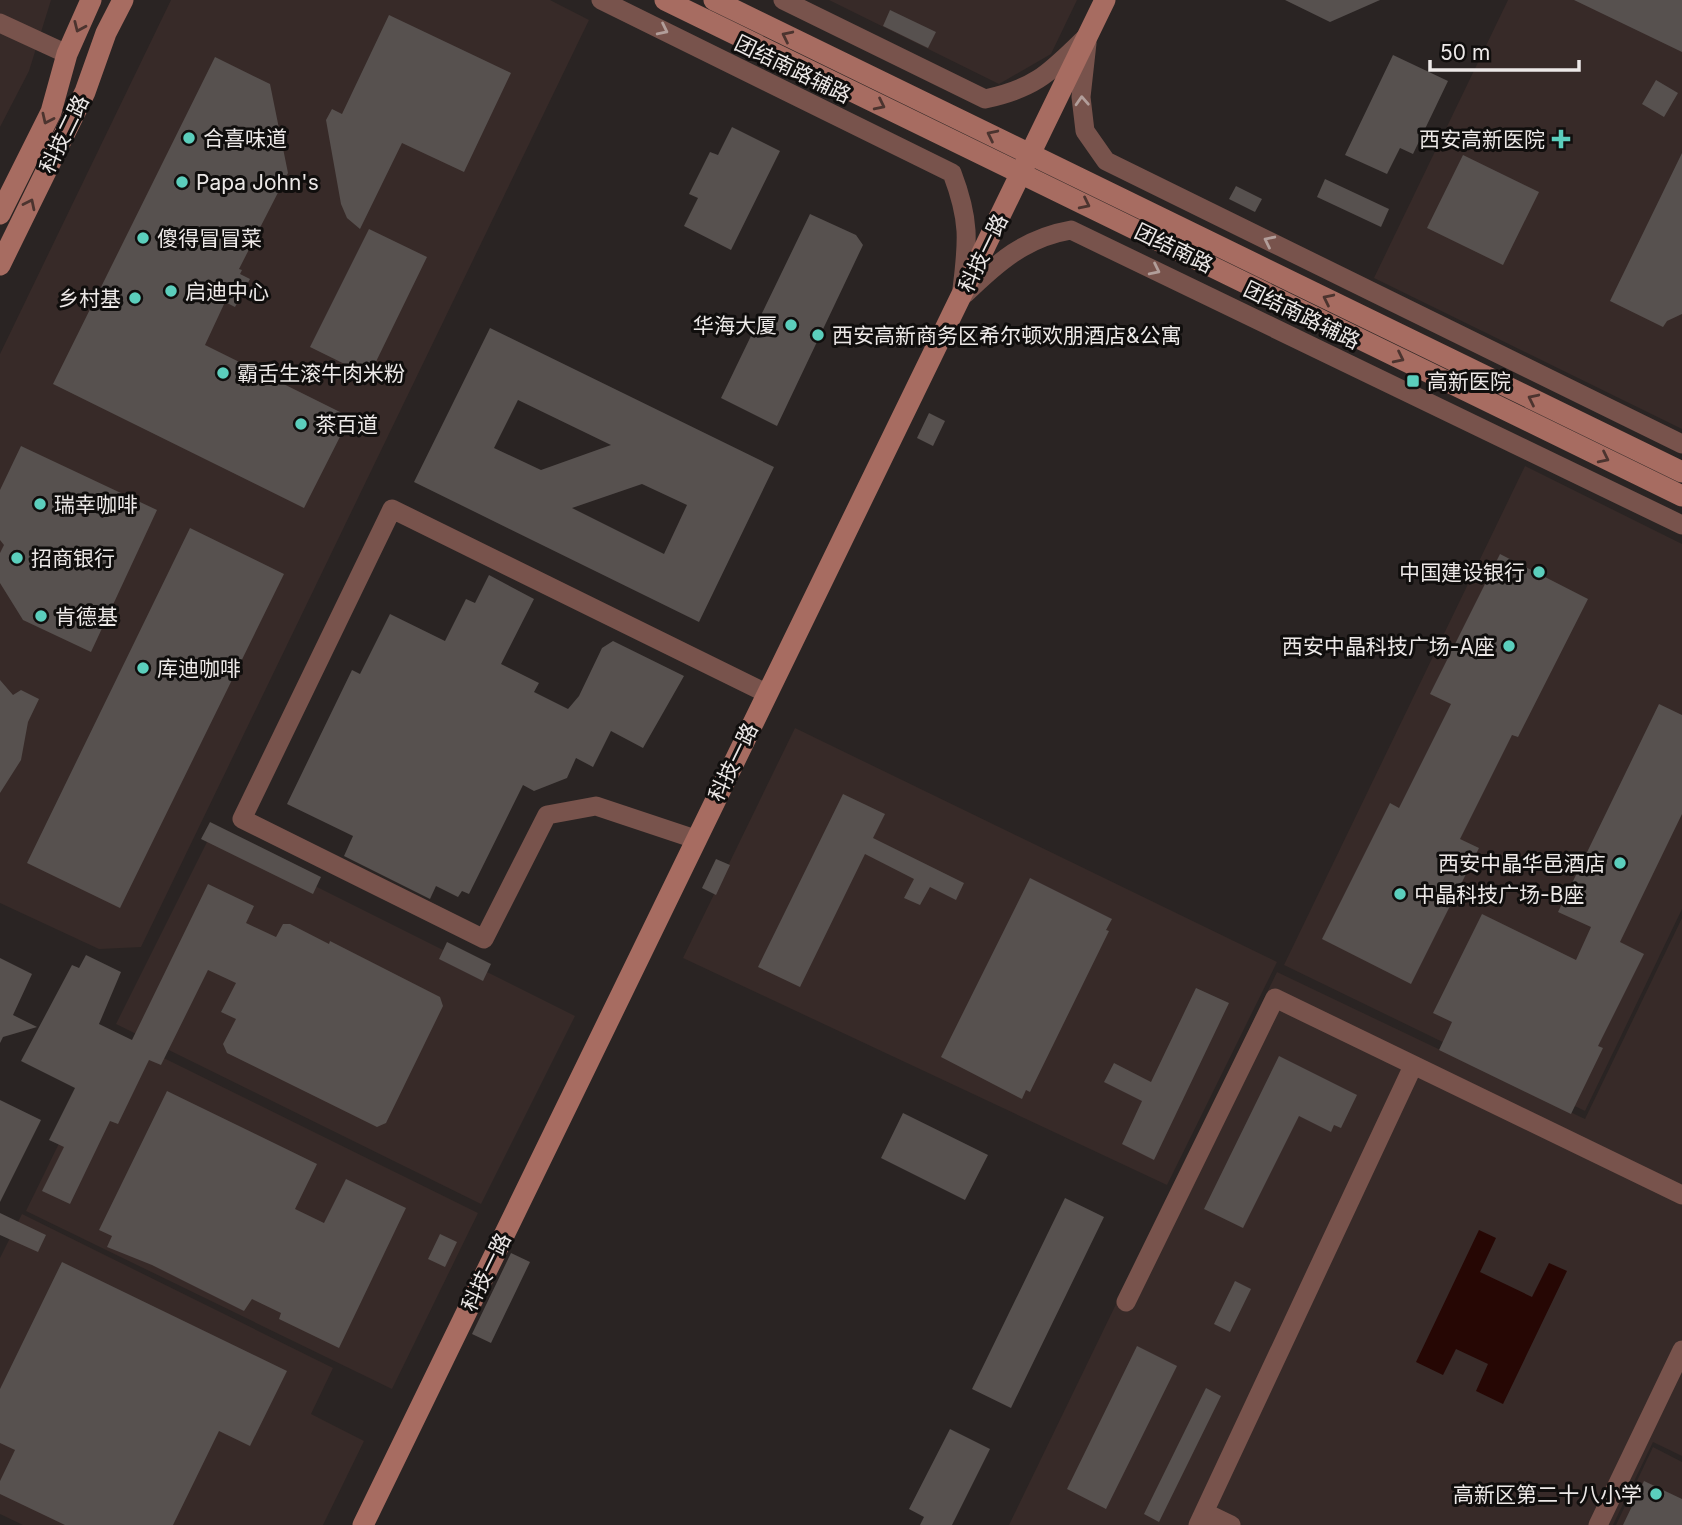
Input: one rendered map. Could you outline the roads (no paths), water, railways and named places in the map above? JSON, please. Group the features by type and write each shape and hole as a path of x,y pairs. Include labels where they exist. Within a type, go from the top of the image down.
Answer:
{"main road":[{"name":"科技二路","path":"0,214 51,112 67,54 91,0"},
{"name":"科技二路","path":"0,265 85,92 106,33 123,0"},
{"name":"团结南路","path":"665,0 1026,163 1682,472"},
{"name":"团结南路","path":"714,0 1026,163 1682,496"},
{"name":"科技一路","path":"363,1525 1105,0"}],"street":[{"name":"团结南路辅路","path":"601,0 952,173 963,201 969,234 961,297"},
{"path":"783,0 985,99 1018,92 1043,78 1088,35"},
{"path":"0,23 67,54"},
{"path":"1088,35 1081,97 1085,131 1106,161 1682,444"},
{"name":"团结南路辅路","path":"961,297 1000,260 1044,234 1071,230 1682,525"},
{"path":"695,839 596,806 547,815 484,939 242,820 393,509 766,693"},
{"path":"1126,1303 1275,998 1682,1195"},
{"path":"1231,1525 1201,1518 1413,1066"},
{"path":"1598,1525 1682,1350"}],"place":[{"name":"合喜味道","path":"189,138"},
{"name":"西安高新医院","path":"1561,139"},
{"name":"Papa John's","path":"182,182"},
{"name":"傻得冒冒菜","path":"143,238"},
{"name":"启迪中心","path":"171,291"},
{"name":"乡村基","path":"135,298"},
{"name":"华海大厦","path":"791,325"},
{"name":"西安高新商务区希尔顿欢朋酒店&公寓","path":"818,335"},
{"name":"霸舌生滚牛肉米粉","path":"223,373"},
{"name":"高新医院","path":"1413,381"},
{"name":"茶百道","path":"301,424"},
{"name":"瑞幸咖啡","path":"40,504"},
{"name":"招商银行","path":"17,558"},
{"name":"中国建设银行","path":"1539,572"},
{"name":"肯德基","path":"41,616"},
{"name":"西安中晶科技广场-A座","path":"1509,646"},
{"name":"库迪咖啡","path":"143,668"},
{"name":"西安中晶华邑酒店","path":"1620,863"},
{"name":"中晶科技广场-B座","path":"1400,894"},
{"name":"高新区第二十八小学","path":"1656,1494"}]}
